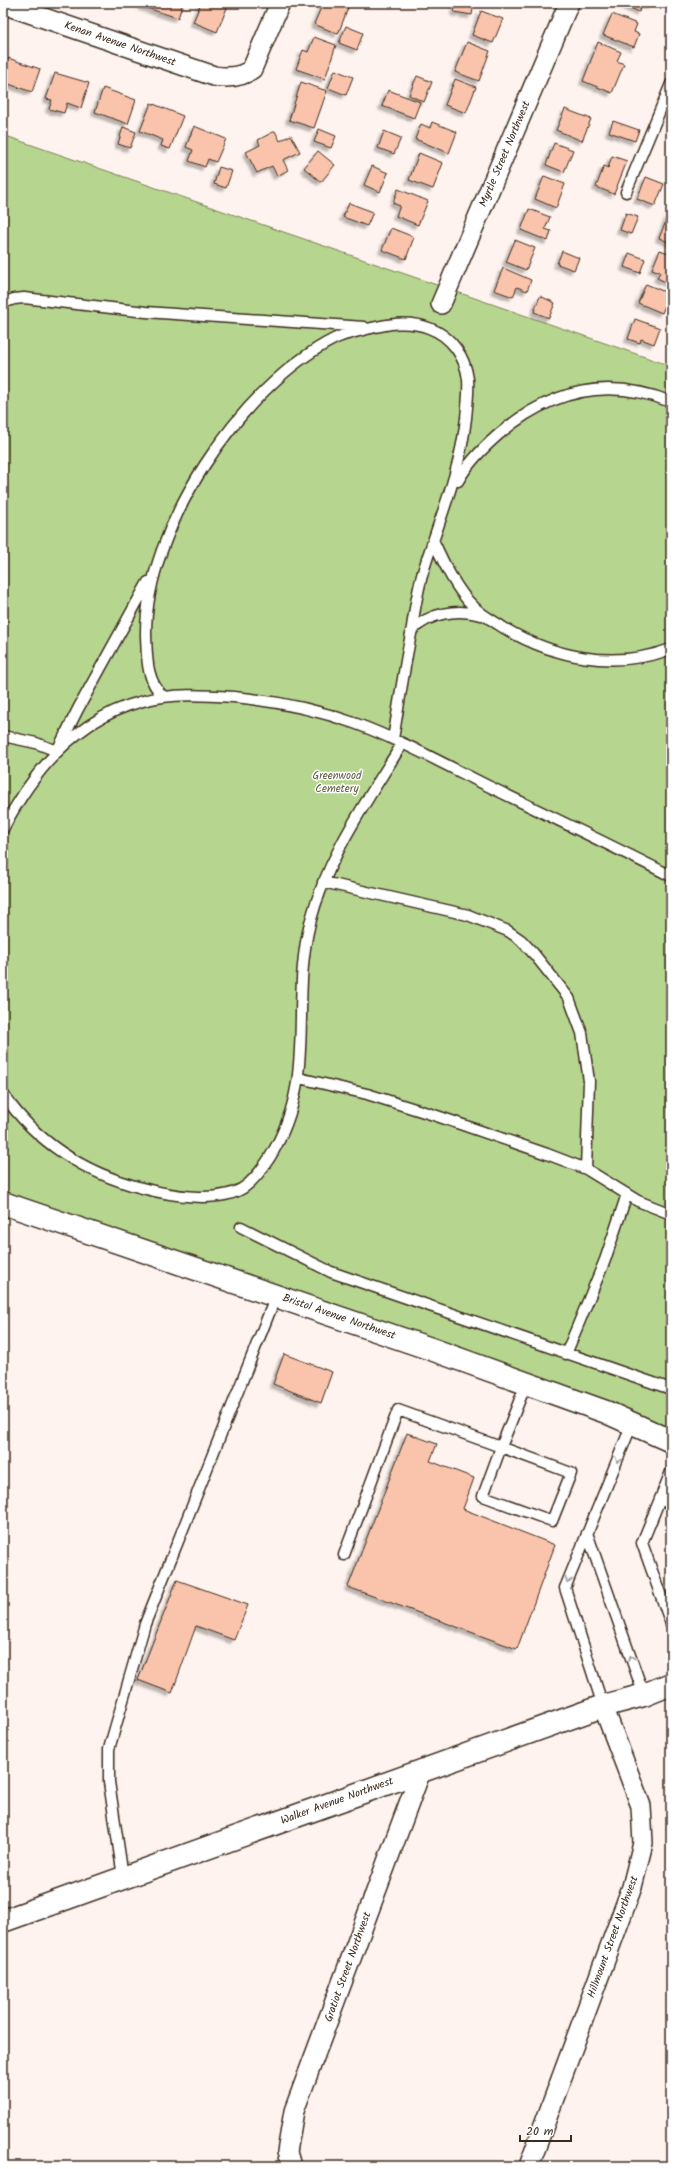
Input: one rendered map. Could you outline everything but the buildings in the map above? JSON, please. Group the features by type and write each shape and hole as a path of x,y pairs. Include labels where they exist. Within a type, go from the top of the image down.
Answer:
{"main road":[{"name":"Bristol Avenue Northwest","path":"3,1203 431,1349 632,1424 671,1441"},
{"name":"Walker Avenue Northwest","path":"3,1921 603,1706 644,1695 671,1684"}],"street":[{"name":"Kenan Avenue Northwest","path":"3,4 214,76 239,76 252,69 280,3"},
{"name":"Myrtle Street Northwest","path":"441,304 569,3"},
{"name":"Hillmount Street Northwest","path":"529,2166 632,1887 643,1843 641,1806 603,1706"},
{"name":"Gratiot Street Northwest","path":"291,2166 287,2152 294,2111 421,1771"}],"lane":[{"path":"626,192 671,84"},
{"path":"3,303 14,299 24,298 146,312 374,327"},
{"path":"3,1094 13,1108 44,1140 74,1162 93,1171 152,1191 189,1196 217,1196 230,1194 242,1189 263,1167 288,1122 299,1078 301,990 306,943 323,882 340,846 398,742 411,631 420,583 461,456 466,415 468,380 458,351 444,336 426,327 405,323 374,327 334,339 285,373 250,405 233,425 206,463 174,523 156,565 57,751"},
{"path":"447,503 462,473 487,445 515,422 549,401 582,390 609,389 645,393 671,402"},
{"path":"434,542 466,598 485,616"},
{"path":"156,565 148,600 146,644 150,679 155,688 164,697"},
{"path":"411,631 422,622 447,613 466,611 485,616 530,641 579,658 612,660 642,656 671,649"},
{"path":"3,829 36,774 57,751 103,717 133,704 164,697 220,696 285,704 335,716 398,742 671,876"},
{"path":"3,736 36,743 57,751"},
{"path":"323,882 468,915 508,931 521,940 534,954 569,998 582,1034 589,1081 586,1169"},
{"path":"299,1078 367,1094 430,1113 586,1169 649,1206 671,1214"},
{"path":"566,1354 606,1260 627,1194"},
{"path":"241,1227 331,1272 671,1389"},
{"path":"123,1877 108,1782 109,1749 145,1624 276,1296"},
{"path":"344,1555 398,1410 501,1447 571,1473 552,1521 483,1496 501,1447 526,1384"},
{"path":"603,1706 565,1588 632,1424"},
{"path":"671,1472 642,1543 671,1624"},
{"path":"660,1499 671,1504"},
{"path":"587,1534 644,1695"}],"green space":[{"name":"Greenwood Cemetery","path":"3,135 671,366 671,1435 3,1200"}]}
